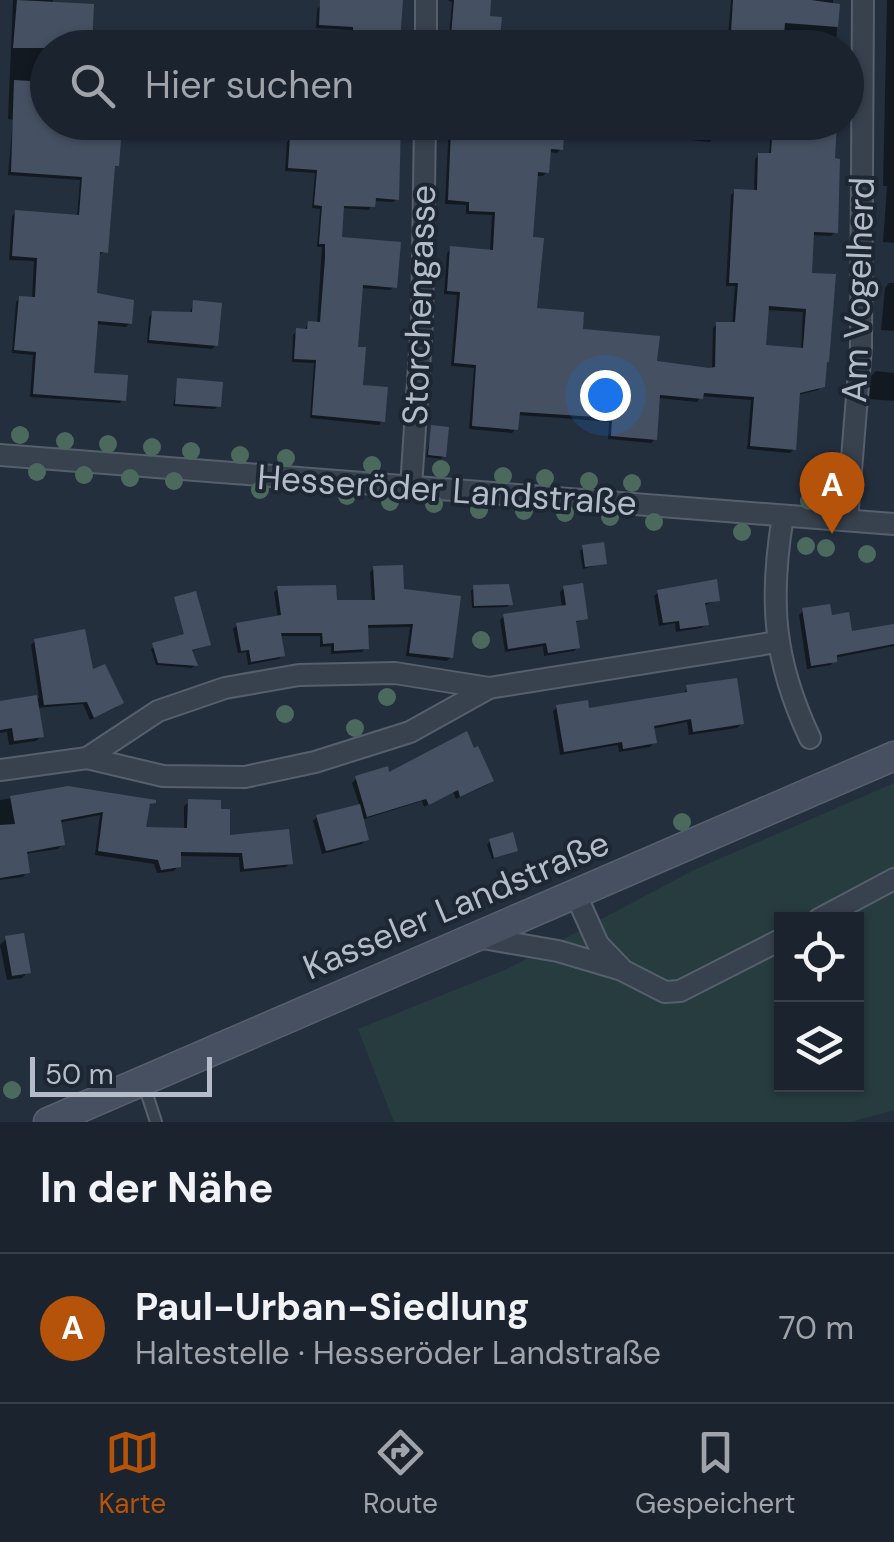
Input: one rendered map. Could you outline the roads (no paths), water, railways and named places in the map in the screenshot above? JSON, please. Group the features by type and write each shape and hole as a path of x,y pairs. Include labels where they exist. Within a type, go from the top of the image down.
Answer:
{"main road":[{"name":"Kasseler Landstraße","path":"48,1122 894,756"}],"street":[{"path":"426,0 426,30"},
{"name":"Am Vogelherd","path":"863,0 863,30"},
{"name":"Storchengasse","path":"411,486 422,322 424,140"},
{"name":"Am Vogelherd","path":"847,520 861,346 862,140"},
{"name":"Hesseröder Landstraße","path":"0,455 894,524"},
{"path":"783,516 773,594 777,642 791,697 810,738"},
{"path":"87,758 158,712 226,688 299,675 396,673 490,688 777,642"},
{"path":"0,770 87,758 163,776 246,777 315,762 410,732 490,688"},
{"path":"834,912 894,879"},
{"path":"576,895 598,944 622,970"},
{"path":"478,937 558,951 622,970 665,992 680,991 774,943"}],"lane":[{"path":"142,1081 156,1122"}],"place":[{"name":"Paul-Urban-Siedlung","path":"832,534"}]}
